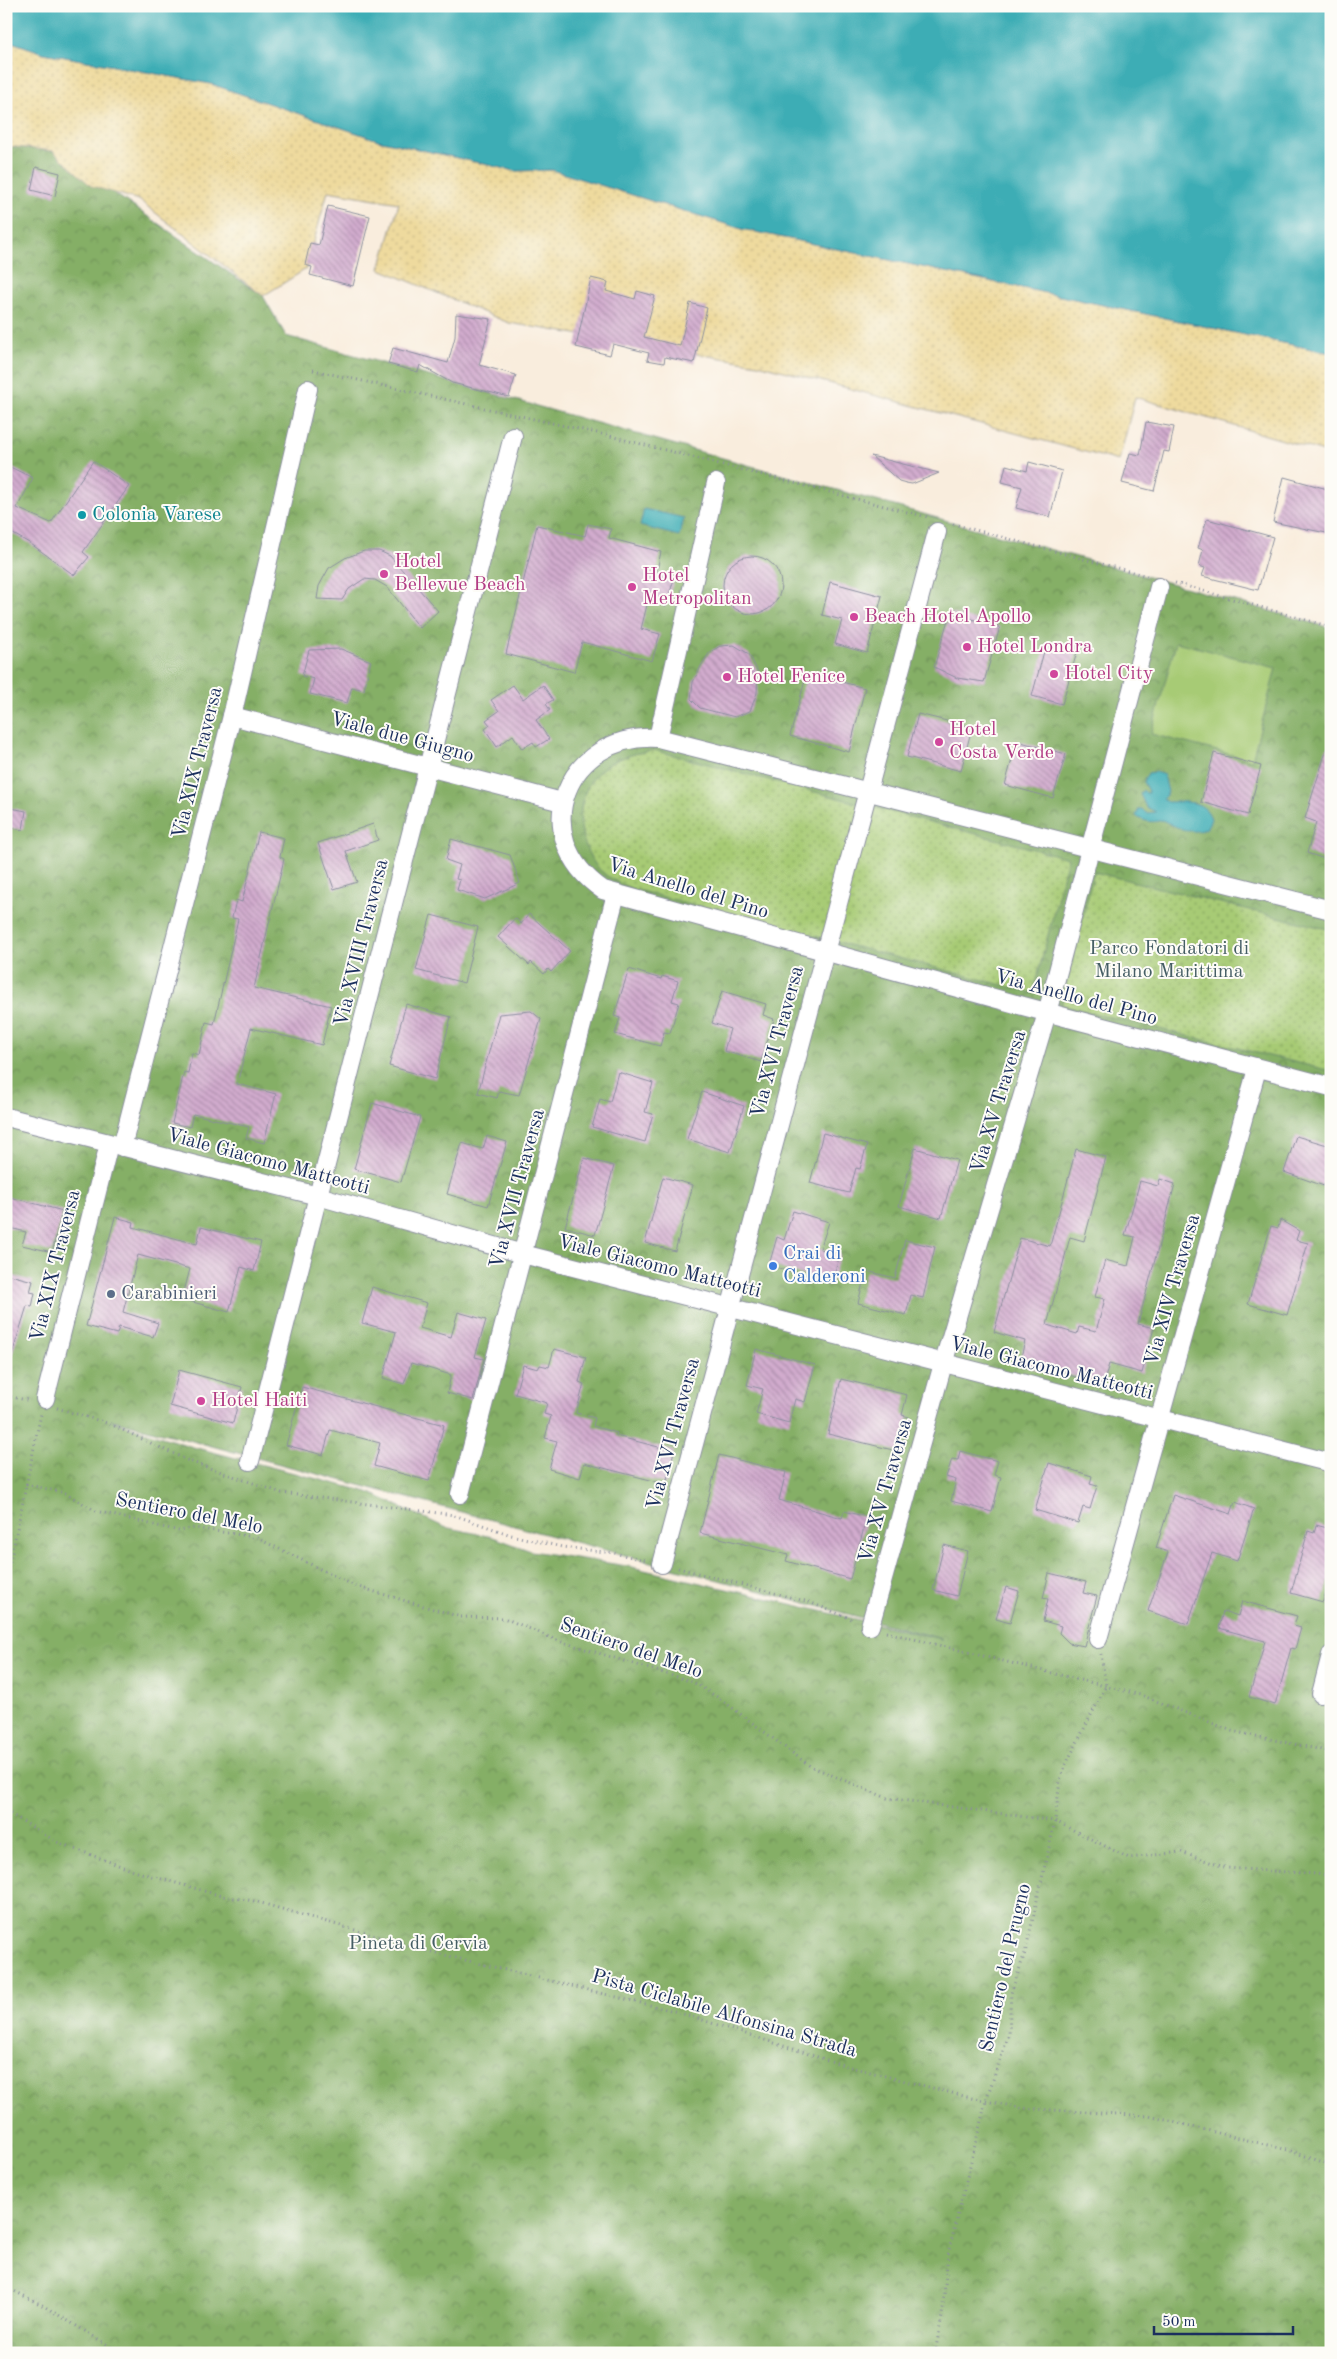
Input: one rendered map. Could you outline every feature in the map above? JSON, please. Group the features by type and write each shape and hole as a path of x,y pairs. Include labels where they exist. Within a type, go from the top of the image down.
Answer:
{"street":[{"name":"Via XIX Traversa","path":"43,1405 116,1145 232,716 308,388"},
{"name":"Via XVIII Traversa","path":"250,1461 513,436"},
{"path":"658,738 716,483"},
{"name":"Via XVI Traversa","path":"662,1564 938,524"},
{"name":"Via XV Traversa","path":"870,1626 943,1364 1047,1013 1163,583"},
{"name":"Viale due Giugno","path":"232,716 562,802"},
{"name":"Via Anello del Pino","path":"1331,910 658,738 643,737 630,739 614,744 597,753 575,776 562,802 560,826 570,855 578,869 603,890 1047,1013 1331,1087"},
{"name":"Via XVII Traversa","path":"460,1494 616,894"},
{"name":"Via XIV Traversa","path":"1098,1639 1257,1069"},
{"name":"Viale Giacomo Matteotti","path":"6,1117 318,1196 523,1254 1331,1463"},
{"path":"1321,1694 1331,1654"}],"path":[{"path":"308,388 312,370 606,435 1331,627"},
{"path":"6,1396 110,1424 189,1461 282,1493 454,1515 511,1535 562,1547 614,1553 662,1564 809,1602 893,1635 1141,1695 1232,1731 1331,1752"},
{"path":"6,1582 43,1405"},
{"name":"Sentiero del Melo","path":"26,1484 65,1493 96,1511 179,1531 195,1528 255,1537 355,1586 461,1617 504,1618 559,1641 693,1682 719,1698 810,1766 887,1798 1055,1821 1129,1858 1181,1852 1226,1868 1331,1875"},
{"path":"1098,1639 1106,1686"},
{"name":"Sentiero del Prugno","path":"934,2353 942,2316 948,2254 986,2101 1009,2034 1011,1993 1025,1953 1055,1821 1060,1780 1065,1766 1106,1686"},
{"name":"Pista Ciclabile Alfonsina Strada","path":"6,1811 58,1842 134,1871 222,1896 254,1901 428,1951 674,2011 843,2065 986,2101 1022,2108 1149,2116 1288,2150 1331,2165"},
{"path":"6,2287 42,2305 121,2353"}],"green space":[{"name":"Pineta di Cervia","path":"6,146 53,151 263,296 286,336 1331,628 1331,2353 6,2353","holes":["113,1420 942,1639 627,1566 531,1551 493,1537 444,1527 368,1492 193,1447"]},
{"path":"1176,642 1276,668 1252,760 1151,734"},
{"path":"654,750 1068,858 1033,993 633,889 612,880 595,864 583,839 581,812 583,798 596,774 607,765 624,757"},
{"name":"Parco Fondatori di Milano Marittima","path":"1094,872 1331,930 1331,1071 1061,1005"}],"sand":[{"path":"6,40 44,53 211,84 378,140 515,171 552,170 742,229 1331,353 1331,454 1135,397 1119,461 758,364 509,323 380,269 399,203 328,191 306,269 263,296 139,200 91,186 53,151 6,146"}],"water":[{"path":"6,6 1331,6 1331,353 742,229 552,170 515,171 378,140 211,84 44,53 6,40"},
{"path":"644,509 684,518 679,536 640,526"},
{"path":"1155,772 1164,775 1168,792 1163,799 1167,802 1193,803 1204,808 1211,819 1206,829 1189,831 1162,820 1142,820 1136,816 1139,809 1146,813 1156,812 1146,807 1140,794 1143,790 1149,793 1143,782 1148,773"}],"building":[{"path":"36,167 60,173 55,196 31,190"},
{"path":"328,206 370,216 353,286 310,275 312,267 305,265 310,243 319,245"},
{"path":"591,278 608,282 606,291 635,299 637,291 655,296 644,337 680,346 690,303 707,308 694,363 665,357 664,363 647,360 649,353 613,344 610,355 576,347"},
{"path":"456,314 491,319 479,365 516,375 509,397 452,383 420,365 418,372 388,364 393,348 448,363 455,337"},
{"path":"1146,422 1174,427 1169,452 1164,451 1154,491 1122,483 1130,453 1140,455"},
{"path":"871,456 939,473 912,484 906,483 899,481"},
{"name":"Colonia Varese","path":"93,461 129,486 83,552 89,557 74,575 31,544 6,530 6,465 33,478 17,508 51,523"},
{"path":"1029,462 1062,471 1050,517 1016,508 1022,487 1002,482 1006,465 1027,471"},
{"path":"1284,477 1331,490 1331,534 1273,522"},
{"path":"1207,519 1273,537 1258,590 1202,576 1205,568 1199,566 1203,550 1198,548"},
{"path":"588,524 611,529 609,538 661,552 656,574 674,579 666,606 648,601 641,629 660,634 652,661 582,642 574,672 506,654 537,525 585,536"},
{"path":"364,551 379,551 390,556 438,611 420,628 387,587 375,580 364,579 349,589 342,600 317,599 319,586 329,568 345,558"},
{"path":"752,556 763,558 776,569 781,585 779,596 768,609 752,614 741,612 728,601 723,585 725,574 736,561"},
{"name":"Beach Hotel Apollo","path":"830,582 882,596 867,653 835,644 842,620 822,615"},
{"name":"Hotel Londra","path":"950,613 1000,627 984,682 957,678 934,667"},
{"name":"Hotel City","path":"1046,644 1077,652 1062,704 1032,696"},
{"name":"Hotel Fenice","path":"734,645 749,654 758,672 757,693 750,711 735,717 700,708 691,699 693,682 710,652 720,646"},
{"path":"341,649 371,661 364,690 352,687 347,703 310,694 314,679 302,676 309,650"},
{"path":"807,673 865,688 849,752 790,736"},
{"path":"513,685 523,699 543,685 553,700 546,704 550,710 536,720 549,739 536,747 533,742 522,749 513,735 497,747 485,729 490,725 486,720 499,711 491,700"},
{"name":"Hotel Costa Verde","path":"918,714 972,727 961,771 907,757"},
{"path":"1017,741 1066,754 1053,798 1005,785"},
{"path":"1327,748 1331,749 1331,861 1307,853 1316,822 1305,818"},
{"path":"1214,753 1261,766 1248,815 1201,802"},
{"path":"11,808 26,811 23,830 7,827"},
{"path":"373,824 378,840 346,851 357,882 334,889 318,843"},
{"path":"259,832 284,838 280,857 284,859 254,988 331,1006 322,1045 251,1028 237,1084 276,1094 264,1143 246,1138 249,1127 193,1114 190,1127 172,1123 184,1072 188,1073 192,1053 199,1055 206,1022 214,1024 238,919 232,918 236,900 242,902"},
{"path":"451,839 510,855 520,883 485,899 457,890 460,880 456,879 460,865 446,860"},
{"path":"529,914 570,951 551,972 548,969 544,974 531,962 529,965 498,937 515,918 521,924"},
{"path":"431,915 478,927 464,983 416,970"},
{"path":"629,969 661,979 662,976 678,981 672,1001 679,1003 670,1033 664,1032 660,1046 615,1034 620,1018 614,1016"},
{"path":"722,991 766,1004 763,1015 774,1019 761,1062 724,1051 730,1029 712,1023"},
{"path":"406,1004 451,1017 435,1079 389,1066"},
{"path":"531,1011 541,1019 519,1095 499,1091 497,1098 478,1093 499,1014"},
{"path":"618,1072 653,1083 645,1112 653,1114 645,1142 592,1127 600,1099 610,1102"},
{"path":"702,1092 744,1106 730,1152 687,1139"},
{"path":"372,1103 420,1117 401,1182 354,1169"},
{"path":"823,1133 867,1145 860,1169 856,1168 849,1193 810,1183"},
{"path":"487,1136 507,1142 488,1206 447,1194 462,1143 483,1149"},
{"path":"1296,1136 1331,1146 1331,1184 1325,1182 1324,1186 1284,1172"},
{"path":"915,1148 957,1160 941,1218 899,1206"},
{"path":"1076,1149 1106,1157 1084,1241 1070,1237 1047,1325 1077,1334 1079,1327 1096,1331 1105,1299 1095,1297 1105,1260 1128,1266 1135,1237 1125,1235 1140,1181 1158,1186 1160,1179 1175,1184 1138,1324 1154,1328 1142,1373 1109,1364 1103,1385 1052,1370 1051,1373 1019,1365 1025,1341 994,1332 1020,1238 1050,1246"},
{"path":"584,1158 614,1166 595,1235 565,1227"},
{"path":"663,1177 693,1185 675,1251 645,1243"},
{"path":"6,1196 63,1211 52,1252 22,1245 26,1232 6,1227"},
{"path":"793,1211 829,1222 820,1249 840,1255 831,1284 769,1265 777,1237 784,1240"},
{"path":"115,1217 134,1222 133,1227 197,1244 201,1227 261,1242 254,1271 241,1267 229,1312 182,1299 190,1269 138,1255 123,1312 158,1323 153,1337 119,1327 117,1334 86,1326"},
{"path":"1280,1220 1299,1231 1296,1240 1308,1243 1287,1315 1248,1304 1271,1226 1278,1228"},
{"path":"905,1240 935,1247 923,1298 911,1295 906,1315 858,1303 866,1271 895,1278"},
{"path":"6,1274 33,1281 30,1292 35,1293 32,1307 27,1306 10,1361 6,1360"},
{"path":"372,1287 427,1303 420,1328 451,1337 458,1312 486,1320 475,1357 484,1359 473,1400 447,1393 451,1375 411,1363 404,1384 383,1378 396,1332 362,1323"},
{"path":"554,1349 586,1357 579,1382 584,1384 576,1413 595,1418 593,1426 617,1433 616,1436 674,1451 666,1484 584,1463 580,1478 549,1469 557,1441 545,1438 551,1416 544,1414 547,1403 515,1394 523,1365 538,1369 540,1365 549,1367"},
{"path":"756,1349 815,1365 805,1402 795,1399 789,1423 756,1414 763,1389 747,1385"},
{"path":"179,1370 242,1387 233,1423 170,1406"},
{"path":"841,1379 907,1395 902,1415 909,1417 901,1452 828,1434"},
{"path":"302,1387 444,1425 429,1481 374,1466 380,1443 330,1430 323,1455 286,1445"},
{"path":"960,1451 998,1461 994,1475 1001,1477 992,1512 951,1501 956,1480 946,1477 952,1459 958,1460"},
{"path":"719,1455 786,1472 779,1500 842,1518 844,1511 867,1517 850,1579 786,1561 788,1555 700,1533"},
{"path":"1049,1463 1092,1476 1090,1484 1097,1486 1090,1509 1083,1507 1078,1523 1035,1510"},
{"path":"1173,1495 1231,1514 1235,1502 1254,1509 1237,1561 1212,1553 1188,1624 1148,1611 1168,1552 1156,1548"},
{"path":"1316,1525 1331,1529 1331,1575 1323,1602 1291,1593 1308,1531 1314,1533"},
{"path":"944,1545 968,1551 957,1596 933,1590"},
{"path":"1049,1573 1086,1582 1083,1593 1097,1596 1084,1646 1069,1643 1059,1633 1061,1626 1043,1621 1048,1599 1043,1598"},
{"path":"1006,1587 1019,1591 1010,1623 996,1619"},
{"path":"1242,1601 1297,1616 1294,1626 1301,1628 1295,1649 1291,1648 1275,1705 1249,1697 1265,1641 1219,1628 1223,1611 1238,1616"}],"place":[{"name":"Colonia Varese","path":"82,515"},
{"name":"Hotel Bellevue Beach","path":"384,574"},
{"name":"Hotel Metropolitan","path":"632,587"},
{"name":"Beach Hotel Apollo","path":"854,617"},
{"name":"Hotel Londra","path":"967,647"},
{"name":"Hotel City","path":"1054,674"},
{"name":"Hotel Fenice","path":"727,677"},
{"name":"Hotel Costa Verde","path":"939,742"},
{"name":"Crai di Calderoni","path":"773,1266"},
{"name":"Carabinieri","path":"111,1294"},
{"name":"Hotel Haiti","path":"201,1401"}]}
